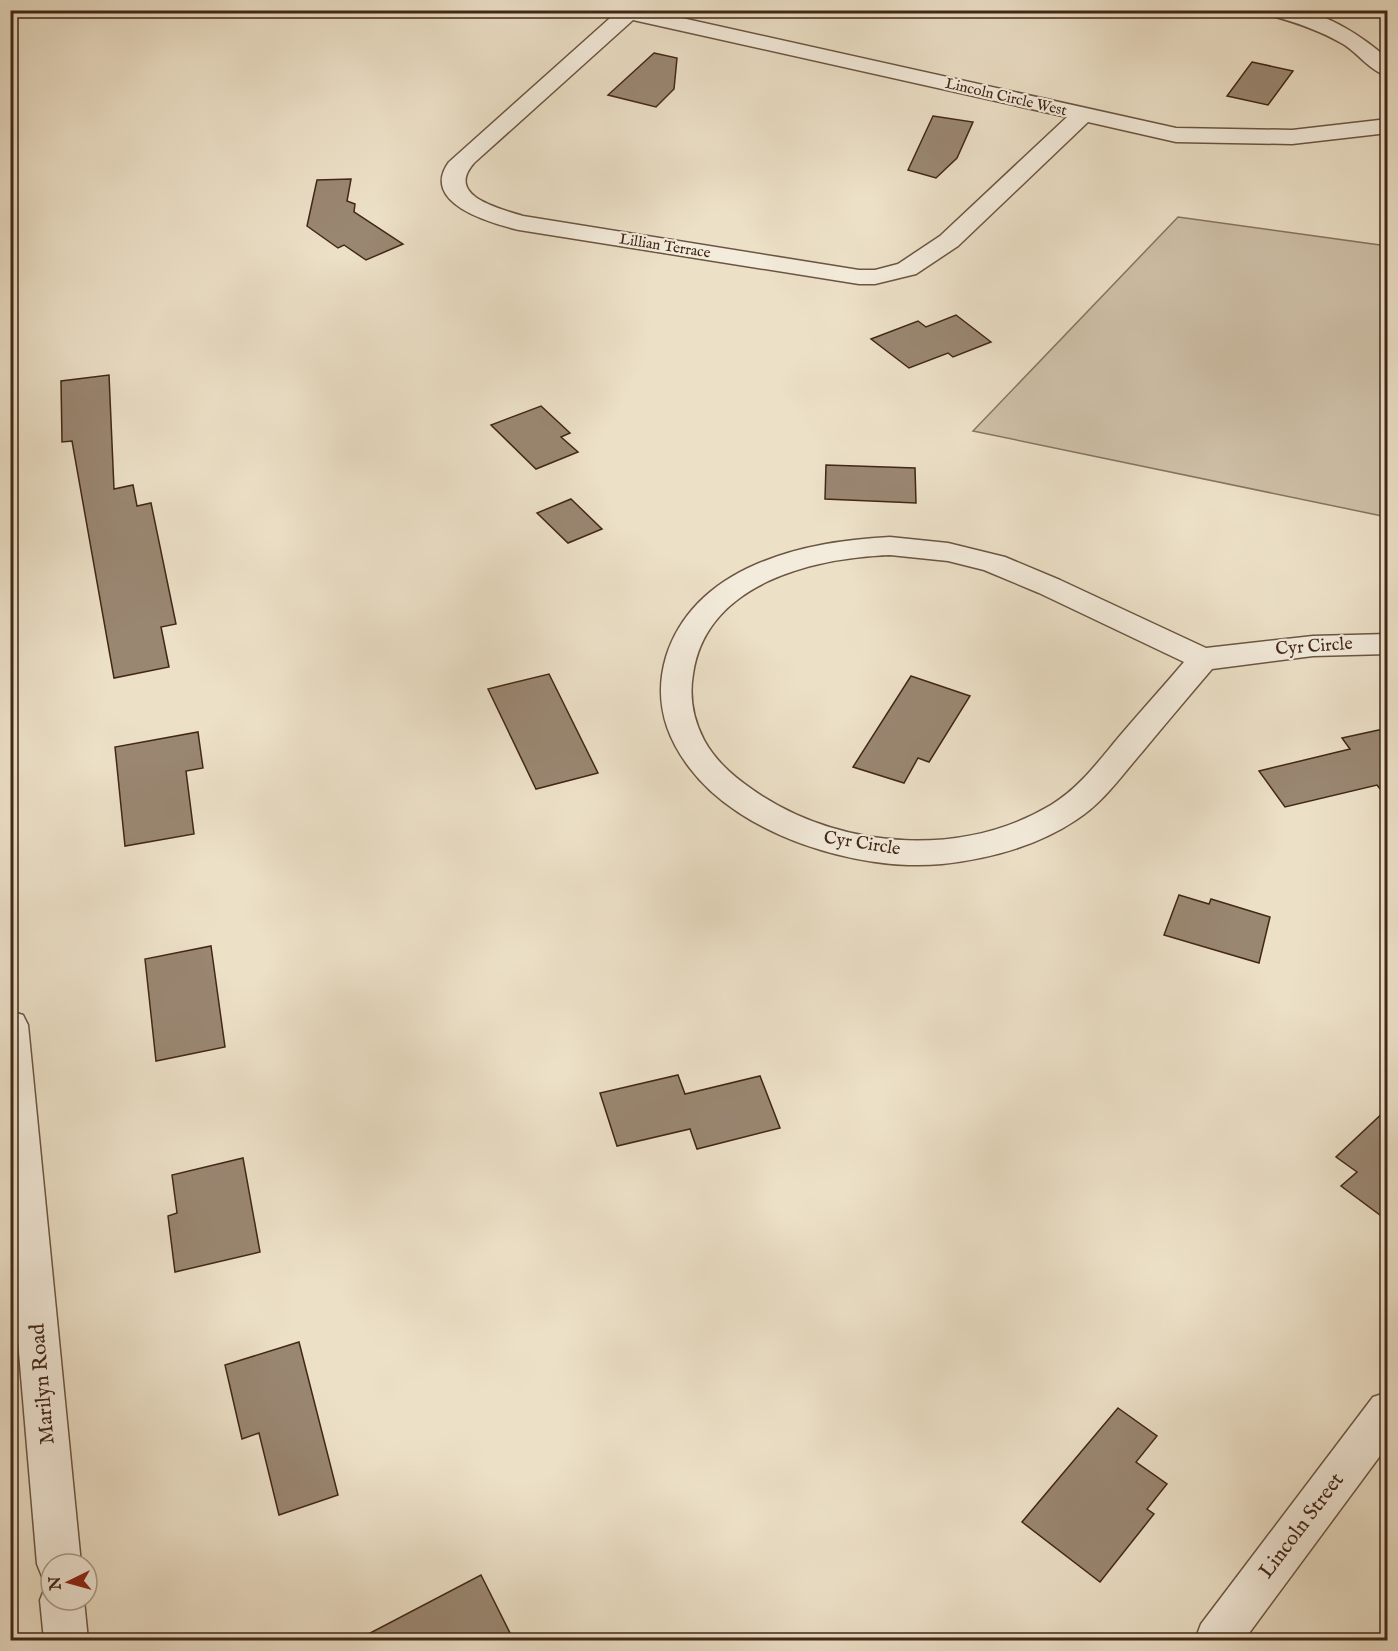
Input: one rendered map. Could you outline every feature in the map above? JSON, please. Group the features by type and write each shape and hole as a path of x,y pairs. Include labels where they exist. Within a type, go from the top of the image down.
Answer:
{"street":[{"path":"1272,10 1295,16 1359,45 1388,70"},
{"name":"Lillian Terrace","path":"630,12 466,158 453,174 453,186 463,199 482,211 519,223 859,277 875,277 907,269 949,241 1083,114"},
{"name":"Lincoln Circle West","path":"630,12 1176,135 1292,137 1388,126"},
{"name":"Cyr Circle","path":"1204,659 1093,790 1063,814 1025,833 981,846 933,852 884,851 835,843 790,827 750,806 718,781 694,752 680,721 675,690 679,659 692,631 712,606 740,585 773,567 811,555 851,548 893,546 977,558 1016,572 1204,659 1304,647 1388,644"},
{"name":"Marilyn Road","path":"11,1043 58,1552"},
{"name":"Lincoln Street","path":"1216,1641 1388,1411"},
{"path":"63,1612 66,1641"}],"shaded area":[{"path":"1178,217 1387,246 1387,517 973,431"}],"building":[{"path":"654,53 677,58 674,89 656,107 608,95"},
{"path":"1252,62 1293,71 1268,105 1227,96"},
{"path":"933,116 973,122 957,158 936,178 908,170"},
{"path":"351,179 347,201 355,204 354,212 403,244 366,260 344,245 338,248 307,226 317,180"},
{"path":"956,315 991,342 953,357 948,353 909,368 871,339 918,321 926,327"},
{"path":"109,375 114,489 133,485 137,506 151,503 176,624 161,627 169,667 114,678 72,441 62,442 61,381"},
{"path":"541,406 570,433 561,437 578,452 536,469 491,425"},
{"path":"826,465 915,468 916,503 825,499"},
{"path":"571,499 602,529 568,543 537,513"},
{"path":"549,674 598,773 536,789 488,689"},
{"path":"911,676 970,696 929,762 918,758 904,783 853,767"},
{"path":"1388,728 1388,799 1377,785 1285,807 1259,771 1350,749 1342,738"},
{"path":"198,732 203,768 186,771 194,834 125,846 115,747"},
{"path":"1179,895 1209,904 1211,899 1270,917 1259,963 1164,935"},
{"path":"211,946 225,1047 156,1061 145,959"},
{"path":"678,1075 685,1094 760,1076 780,1128 697,1149 690,1129 617,1146 600,1093"},
{"path":"1388,1108 1388,1221 1341,1186 1357,1172 1336,1157"},
{"path":"243,1158 260,1252 175,1272 168,1216 177,1213 172,1175"},
{"path":"299,1342 338,1495 279,1515 259,1433 242,1439 225,1365"},
{"path":"1118,1408 1157,1436 1136,1462 1167,1484 1147,1509 1154,1514 1100,1582 1022,1522"},
{"path":"481,1575 514,1641 355,1641"}]}
